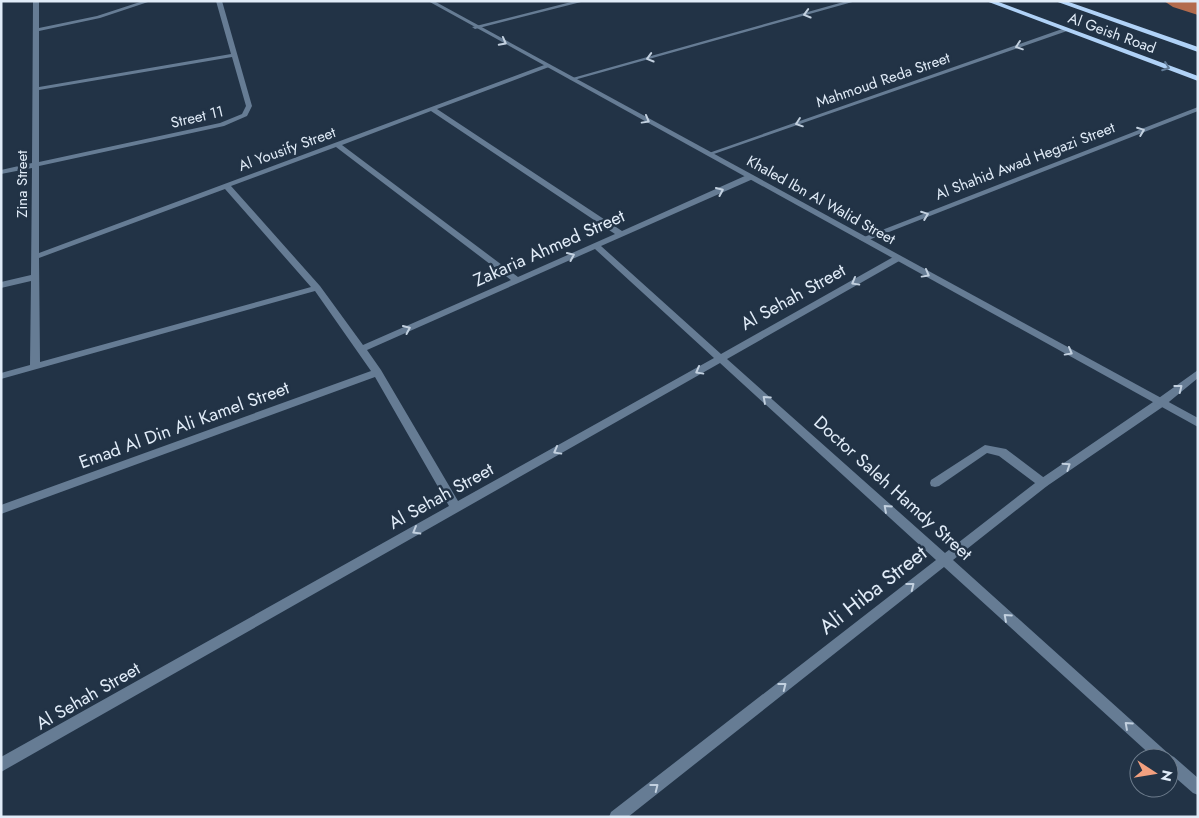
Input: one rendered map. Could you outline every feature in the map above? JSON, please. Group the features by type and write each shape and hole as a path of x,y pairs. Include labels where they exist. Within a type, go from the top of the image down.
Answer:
{"highway":[{"name":"Al Geish Road","path":"989,1 1198,79"},
{"name":"Al Geish Road","path":"1058,1 1198,50"}],"street":[{"name":"Zina Street","path":"35,366 36,1"},
{"path":"36,30 98,17 149,1"},
{"name":"Street 11","path":"36,165 222,125 239,119 249,111 250,106 220,1"},
{"name":"Khaled Ibn Al Walid Street","path":"430,1 475,28 709,154 1198,423"},
{"path":"475,28 583,1"},
{"path":"572,80 854,1"},
{"name":"Mahmoud Reda Street","path":"709,154 1065,30"},
{"path":"36,89 235,55"},
{"name":"Al Yousify Street","path":"36,257 547,66"},
{"path":"432,109 621,234"},
{"name":"Al Shahid Awad Hegazi Street","path":"863,239 1198,109"},
{"path":"338,144 517,280"},
{"path":"1,172 36,165"},
{"name":"Zakaria Ahmed Street","path":"362,349 750,177"},
{"path":"226,186 317,288 362,349 378,372 456,508"},
{"name":"Doctor Saleh Hamdy Street","path":"596,246 1153,748"},
{"name":"Al Sehah Street","path":"1,765 898,258"},
{"path":"1,285 35,277"},
{"path":"1,376 317,288"},
{"name":"Emad Al Din Ali Kamel Street","path":"1,510 378,372"},
{"name":"Ali Hiba Street","path":"616,817 1043,483 1160,402 1198,373"},
{"path":"936,483 985,449 1002,452 1043,483"},
{"path":"1179,771 1198,788"}],"shaded area":[{"path":"1164,1 1198,1 1198,15 1173,7"}]}
